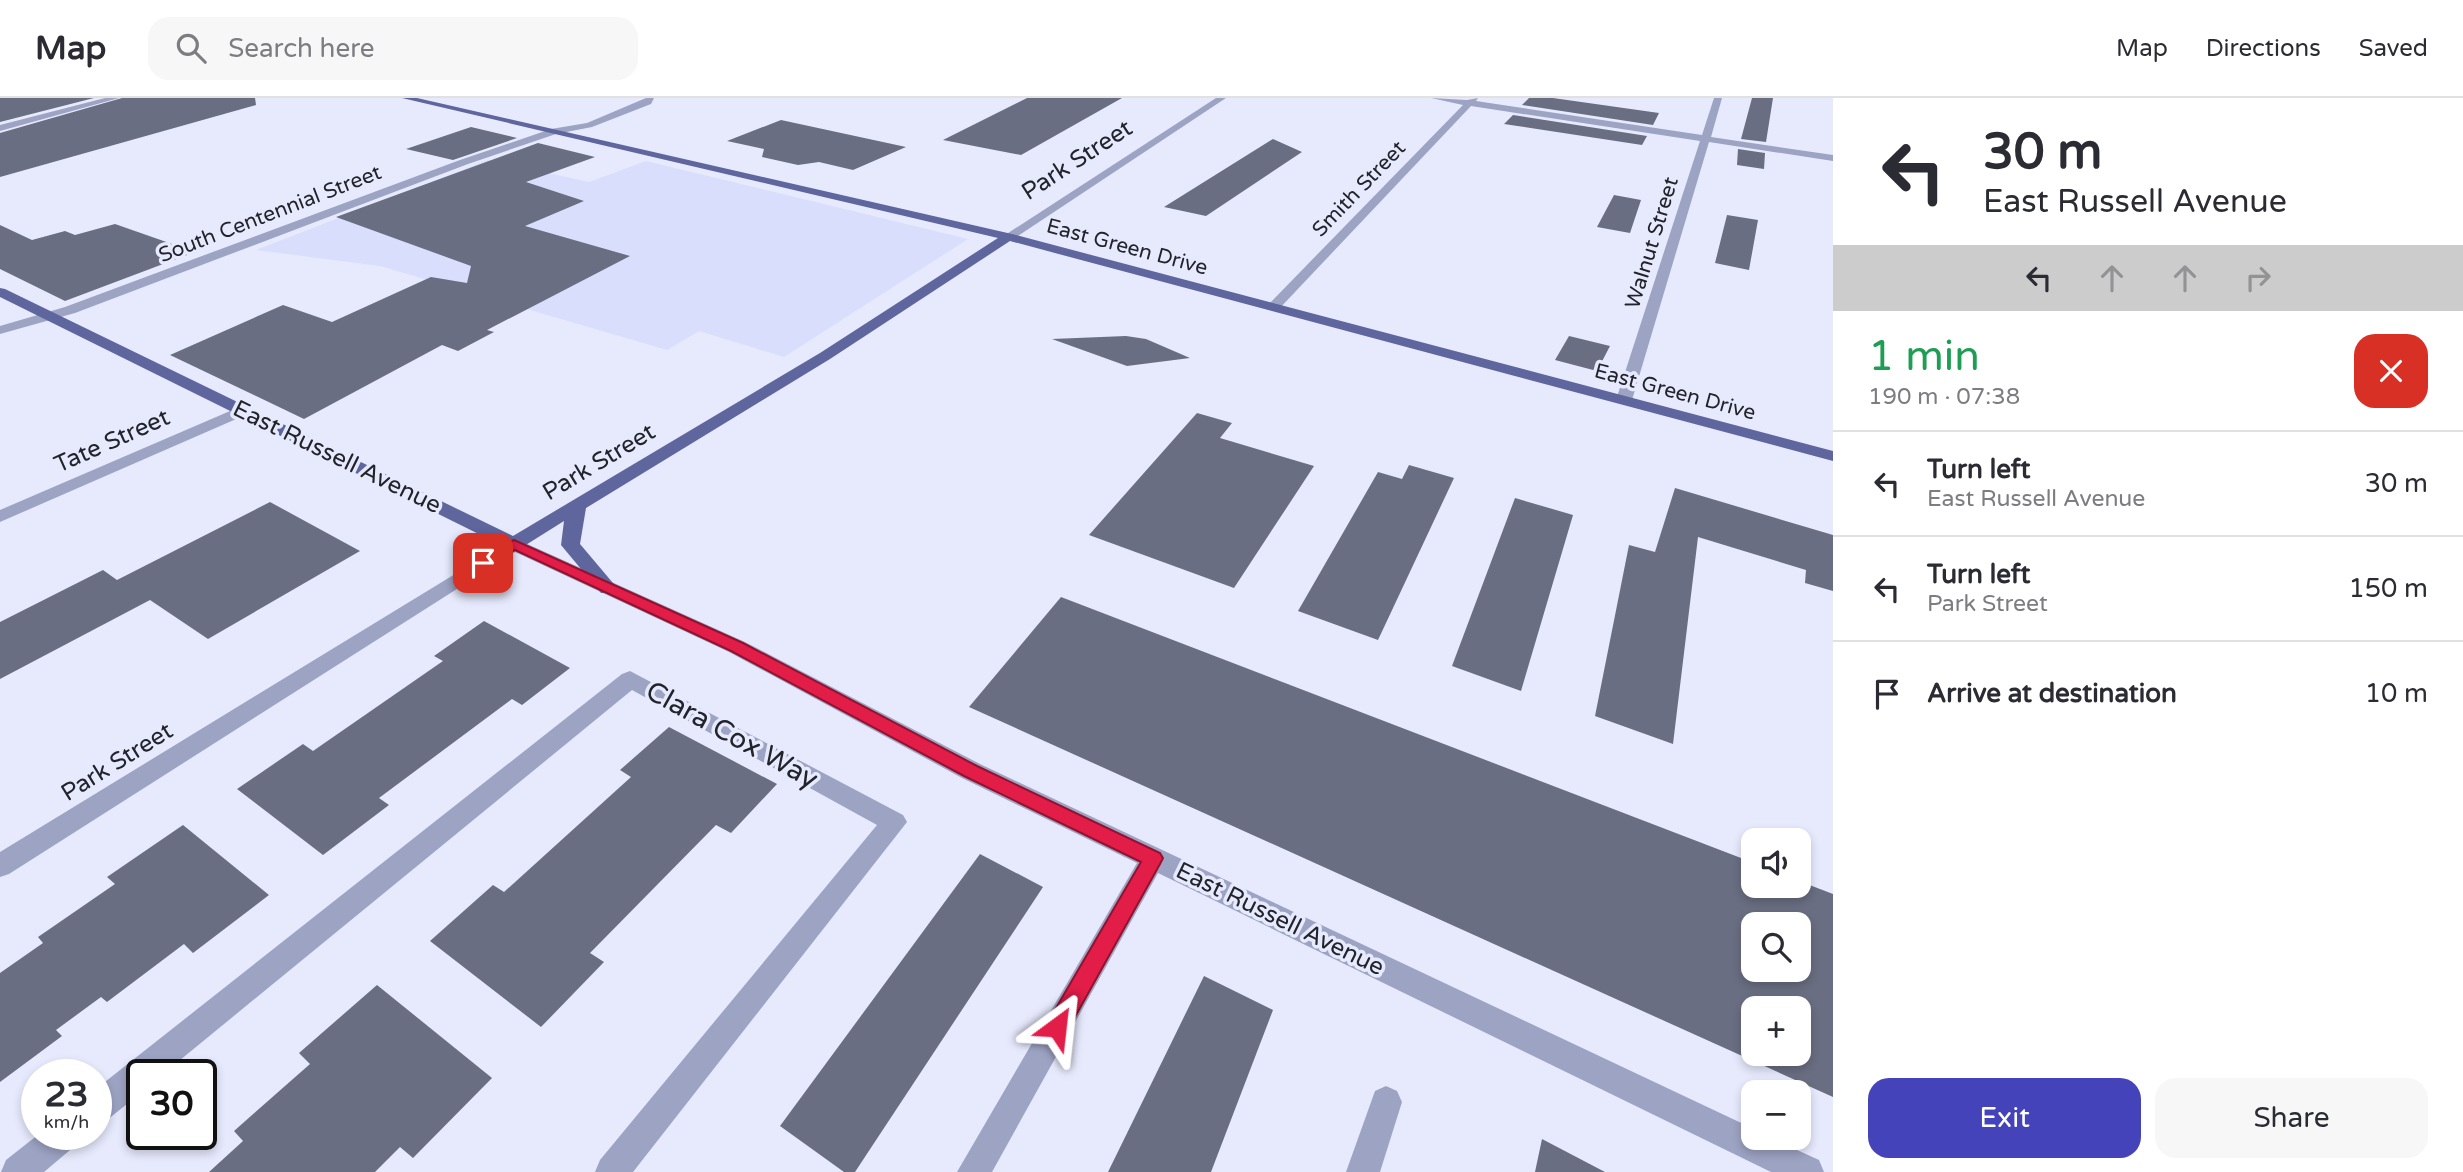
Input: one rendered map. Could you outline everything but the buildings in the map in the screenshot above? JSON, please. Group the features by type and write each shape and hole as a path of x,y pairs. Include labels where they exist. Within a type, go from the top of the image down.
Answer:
{"main road":[{"name":"East Green Drive","path":"406,98 1008,237 1833,456"},
{"name":"Park Street","path":"514,544 774,387 960,271 1008,237"},
{"name":"East Russell Avenue","path":"0,292 514,544"},
{"path":"578,505 571,528 570,545 608,589"}],"street":[{"path":"0,128 115,98"},
{"name":"South Centennial Street","path":"554,131 572,121 642,98"},
{"name":"South Centennial Street","path":"0,330 48,316 464,162 554,131 589,125 648,102 650,98"},
{"name":"Park Street","path":"1008,237 1222,98"},
{"path":"1435,98 1471,101 1833,158"},
{"name":"Walnut Street","path":"1624,400 1718,98"},
{"name":"Smith Street","path":"1273,307 1471,101"},
{"name":"Tate Street","path":"0,517 244,410"},
{"name":"Park Street","path":"0,866 514,544"},
{"name":"East Russell Avenue","path":"514,544 737,647 971,771 1807,1172"},
{"name":"Clara Cox Way","path":"112,1096 631,679 894,822 611,1172"},
{"path":"974,1172 1153,858"},
{"path":"1363,1172 1386,1102"},
{"path":"18,1172 45,1150"}],"shaded area":[{"path":"488,160 589,182 646,161 968,239 784,357 699,331 667,350 380,266 256,250"}],"route":[{"path":"483,563 514,544 737,647 971,771 1153,858 1057,1027"}]}
